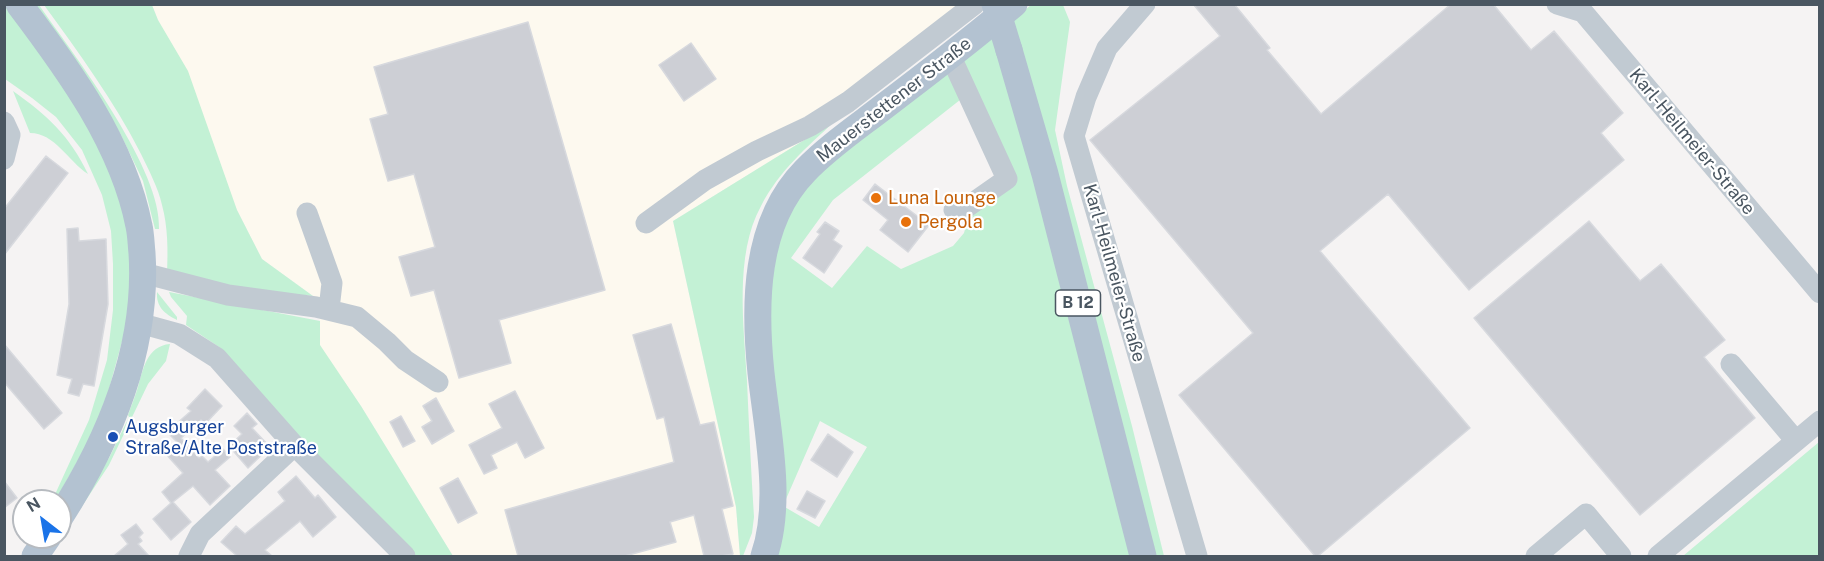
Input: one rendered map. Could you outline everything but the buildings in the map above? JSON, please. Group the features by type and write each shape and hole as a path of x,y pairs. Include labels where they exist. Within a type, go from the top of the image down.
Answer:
{"main road":[{"path":"19,4 82,93 109,141 128,185 140,227 143,273 139,323 124,384 104,437 72,495"},
{"name":"B 12","path":"995,4 1045,174 1143,556"},
{"name":"Mauerstettener Straße","path":"764,556 770,538 774,501 758,347 759,280 765,246 777,212 788,192 804,171 840,139 1014,4"}],"street":[{"path":"646,223 705,180 757,151 810,126 848,102 975,4"},
{"name":"Karl-Heilmeier-Straße","path":"1145,4 1107,48 1086,97 1074,136 1197,556"},
{"name":"Karl-Heilmeier-Straße","path":"1557,4 1559,7 1583,12 1820,293"},
{"path":"950,55 1007,179 968,207 954,210"},
{"path":"4,122 10,135 4,159"},
{"path":"307,213 332,283 322,308"},
{"path":"143,273 228,295 322,308 357,317 405,360 438,382"},
{"path":"139,323 179,334 217,358 294,446 405,556"},
{"path":"1731,364 1796,441"},
{"path":"1658,556 1820,421"},
{"path":"191,556 201,534 294,446"},
{"path":"1536,556 1586,514 1621,556"}],"shaded area":[{"path":"972,4 835,121 673,221 736,507 740,556 723,556 732,553 722,509 733,506 714,423 687,517 694,515 704,556 625,556 676,542 655,467 505,510 518,556 453,556 361,406 319,345 320,321 313,296 262,259 237,210 152,5","holes":["528,22 605,290 499,320 511,363 459,377 434,290 411,296 399,257 435,247 414,174 388,181 388,114 374,67","691,43 716,79 684,101 659,65","671,324 695,409 657,419 633,335","515,391 544,448 525,458 517,442 491,455 497,468 484,474 469,445 502,428 490,404","436,399 454,431 432,444 432,421 423,406","402,416 415,441 390,422","458,478 477,513 458,522 440,488"]}],"green space":[{"path":"4,5 8,5 73,98 119,187 128,229 131,273 126,327 100,422 62,489 57,489 89,420 107,360 113,310 111,231 102,195 82,150 56,117 5,79"},
{"path":"31,5 39,5 97,89 134,148 156,205 159,229 155,229 143,181 120,133"},
{"path":"44,5 152,5 158,20 188,71 237,210 262,259 313,296 248,291 167,273 165,222 153,179 131,134 108,96"},
{"path":"1031,5 1063,5 1070,22 1055,130 1067,186 1132,426 1164,556 1148,556 1026,141 1132,556 770,556 764,282 793,194 951,67 965,96 833,200 791,258 832,288 867,246 901,269 953,246 964,233 970,211 1010,181 962,60","holes":["820,421 867,447 819,527 783,506"]},
{"path":"13,91 57,127 88,174 47,138 30,133"},
{"path":"835,121 794,160 768,193 753,225 747,246 743,314 754,517 752,533 743,556 740,556 736,507 673,221"},
{"path":"157,292 177,320 162,309 158,302"},
{"path":"169,292 320,321 320,345 361,406 453,556 412,556 298,444 219,347 186,325 187,316"},
{"path":"170,344 166,361 148,384 109,465 72,521 72,514 109,458 129,417 147,360 156,349"},
{"path":"1819,442 1819,556 1683,556"}],"place":[{"name":"Luna Lounge","path":"876,198"},
{"name":"Pergola","path":"906,222"},
{"name":"Augsburger Straße/Alte Poststraße","path":"113,437"}]}
